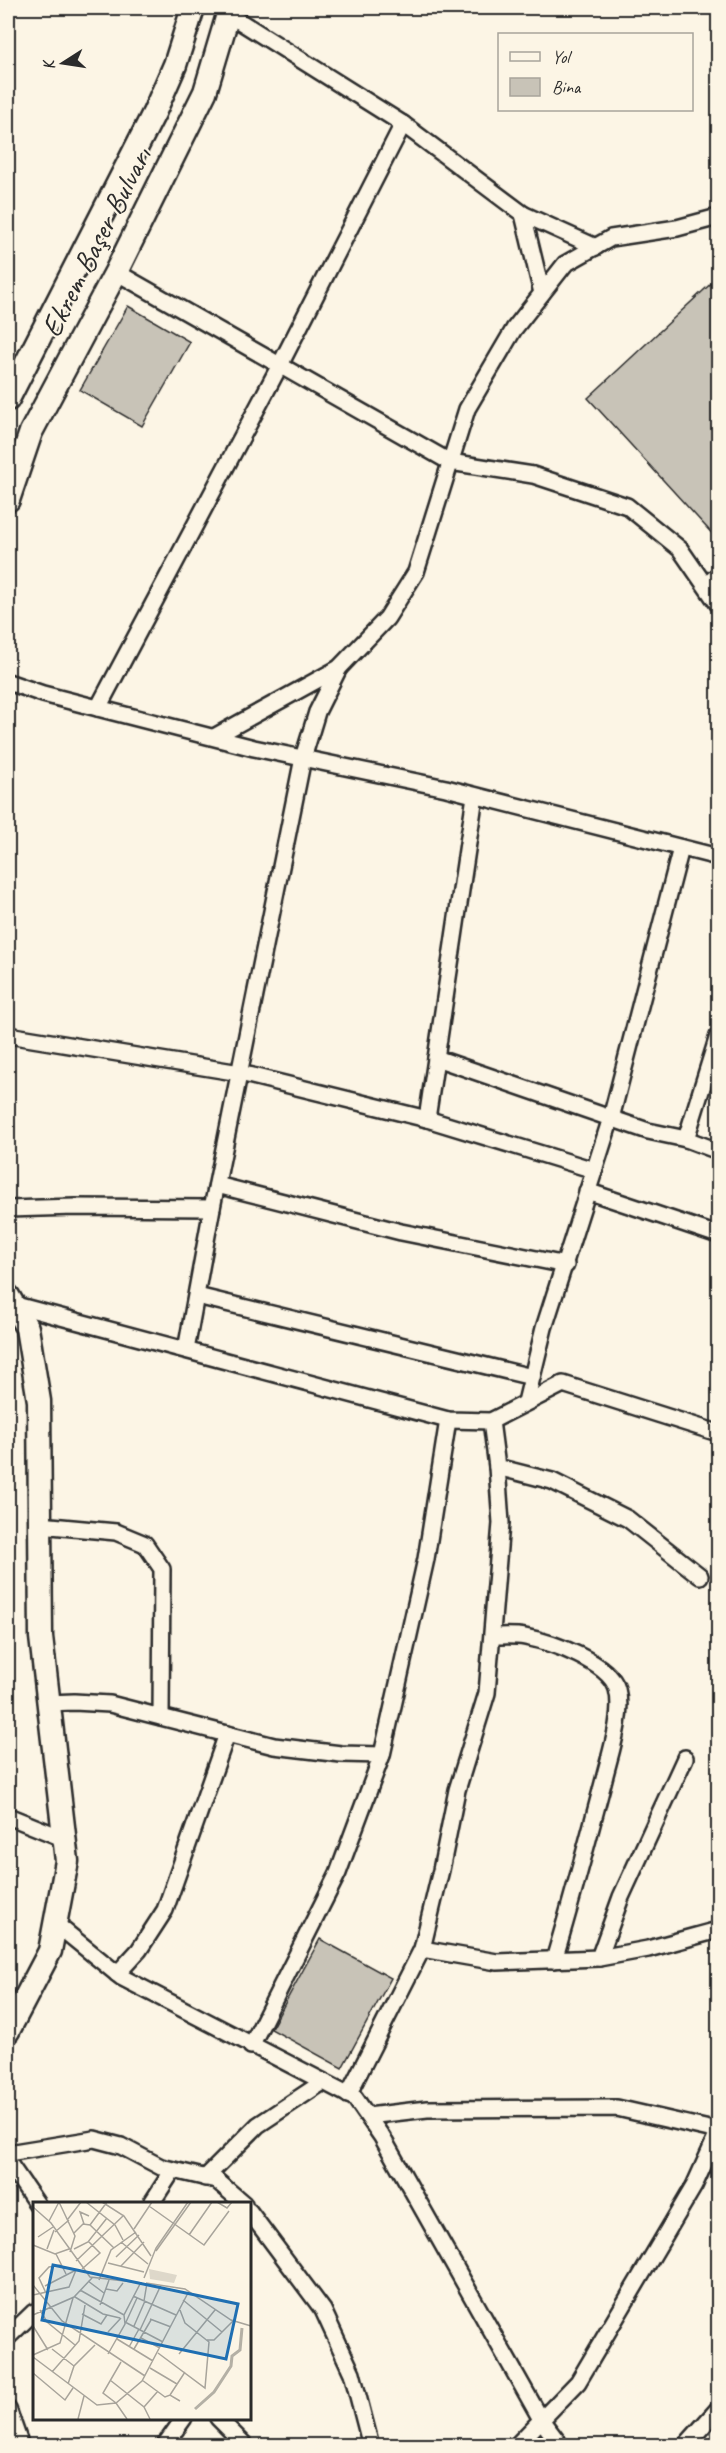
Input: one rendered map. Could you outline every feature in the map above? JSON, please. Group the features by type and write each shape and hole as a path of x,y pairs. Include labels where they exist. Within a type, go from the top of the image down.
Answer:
{"main road":[{"name":"Ekrem Başer Bulvarı","path":"8,399 154,113 175,65 193,8"},
{"name":"Ekrem Başer Bulvarı","path":"8,500 31,432 116,272 205,92 229,11"},
{"path":"8,2031 50,1951 67,1861 41,1637 39,1401 27,1328 10,1300"}],"street":[{"path":"229,11 403,124 523,214 596,247"},
{"path":"98,708 280,365 403,124"},
{"path":"523,214 542,293"},
{"path":"186,1350 212,1208 303,758 317,712 339,668 387,618 416,572 467,409 514,329 565,264 611,238 677,228 718,218"},
{"path":"116,272 450,462 533,475 627,506 680,549 712,580 718,603"},
{"path":"214,737 339,668"},
{"path":"8,682 42,694 214,737 476,796 718,857"},
{"path":"427,1119 476,796"},
{"path":"526,1402 544,1328 566,1265 611,1118 681,848"},
{"path":"8,1035 240,1073 427,1119 594,1170"},
{"path":"686,1139 718,1036"},
{"path":"436,1058 648,1131 686,1139 718,1151"},
{"path":"217,1185 401,1232 566,1265"},
{"path":"587,1191 718,1235"},
{"path":"8,1209 212,1208"},
{"path":"196,1296 532,1377"},
{"path":"10,1300 448,1420 491,1421 563,1384 718,1433"},
{"path":"250,2046 338,1873 382,1755 426,1559 448,1420"},
{"path":"348,2095 422,1949 457,1790 487,1693 501,1523 491,1421"},
{"path":"497,1467 552,1481 628,1519 700,1576"},
{"path":"40,1525 116,1532 145,1544 162,1569 160,1717"},
{"path":"493,1636 524,1636 573,1652 605,1670 617,1688 620,1707 609,1758 582,1865 554,1960"},
{"path":"48,1703 110,1704 274,1746 341,1754 382,1755"},
{"path":"117,1974 139,1950 165,1910 227,1734"},
{"path":"599,1958 621,1897 685,1758"},
{"path":"8,1816 65,1839"},
{"path":"56,1924 117,1974 250,2046 355,2098 382,2138 542,2421 561,2445"},
{"path":"422,1949 497,1962 599,1958 648,1949 718,1930"},
{"path":"205,2178 258,2125 323,2082"},
{"path":"368,2116 427,2109 617,2108 718,2132 694,2186 578,2382 516,2445"},
{"path":"8,2154 94,2139 122,2146 161,2167 216,2180 242,2202"},
{"path":"8,2162 36,2202"},
{"path":"152,2202 173,2170"},
{"path":"250,2212 322,2310 352,2373 371,2445"},
{"path":"8,2337 33,2313"},
{"path":"8,2409 21,2445"},
{"path":"685,2445 718,2409"},
{"path":"164,2445 183,2420"},
{"path":"220,2420 246,2445"}],"building":[{"path":"718,277 718,540 588,398"},
{"path":"128,306 190,342 142,426 80,390"},
{"path":"320,1939 391,1978 342,2068 271,2029"}]}
